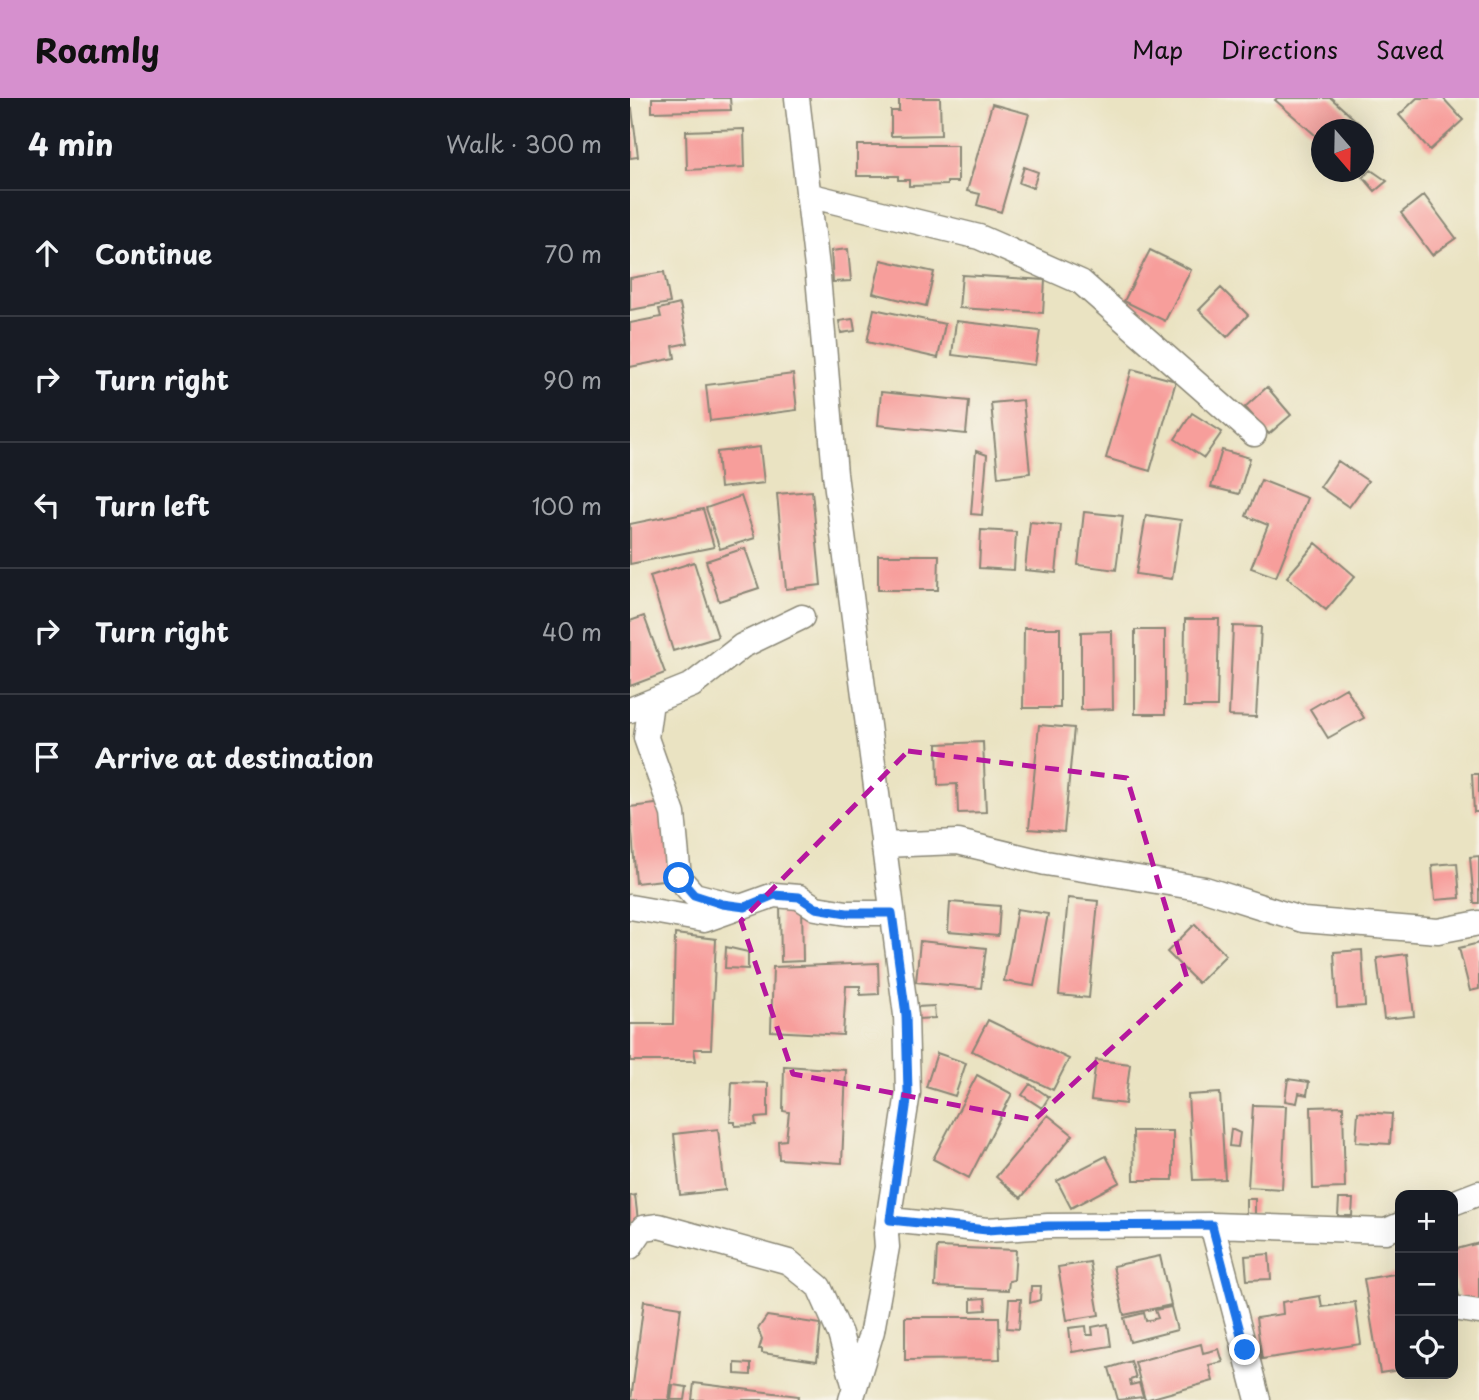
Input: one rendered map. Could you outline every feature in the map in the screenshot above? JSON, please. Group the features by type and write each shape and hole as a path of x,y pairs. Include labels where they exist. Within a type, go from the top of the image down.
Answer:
{"street":[{"path":"797,98 835,474 906,1015 908,1093 890,1220 872,1331 852,1392"},
{"path":"808,195 979,237 1081,282 1254,434"},
{"path":"745,907 694,895 679,878 673,814 646,738 640,706 692,685 742,646 802,617"},
{"path":"883,845 958,842 1046,863 1205,889 1303,920 1438,931 1479,923"},
{"path":"630,907 704,920 774,895 799,897 816,908 847,913 892,913"},
{"path":"1458,1201 1479,1193"},
{"path":"890,1220 987,1230 1048,1226 1212,1225 1386,1231 1395,1227"},
{"path":"1212,1225 1258,1400"},
{"path":"630,1247 643,1228 659,1226 789,1262 819,1287 840,1334 852,1392"},
{"path":"1458,1309 1479,1312"}],"highlighted area":[{"path":"908,751 1127,778 1187,978 1034,1120 793,1074 741,921"}],"building":[{"path":"652,98 730,98 731,110 652,112"},
{"path":"899,98 940,98 941,135 891,136 891,111 899,111"},
{"path":"1331,98 1354,119 1311,119 1311,131 1275,100"},
{"path":"1417,98 1443,98 1463,120 1430,150 1399,115"},
{"path":"992,104 1029,114 1001,212 977,205 980,194 967,191"},
{"path":"632,109 638,157 630,158 630,110"},
{"path":"744,129 745,167 687,170 686,131"},
{"path":"857,145 958,145 958,182 909,186 909,180 898,180 898,176 857,176"},
{"path":"1024,167 1038,172 1033,188 1019,183"},
{"path":"1374,172 1387,181 1375,191 1367,182 1374,182"},
{"path":"1424,195 1456,238 1432,255 1401,213"},
{"path":"848,249 851,281 833,282 831,251"},
{"path":"1150,250 1191,270 1165,321 1124,301"},
{"path":"881,260 934,272 926,306 873,293"},
{"path":"664,272 670,303 630,310 630,278"},
{"path":"962,275 1045,280 1043,313 959,308"},
{"path":"1221,288 1248,315 1227,337 1199,310"},
{"path":"680,304 688,343 673,346 675,358 630,367 630,323 661,317 659,309"},
{"path":"874,309 945,324 938,358 867,342"},
{"path":"853,319 855,331 841,333 839,321"},
{"path":"956,321 1040,331 1035,365 952,355"},
{"path":"1132,369 1176,381 1150,471 1106,458"},
{"path":"793,374 797,410 710,421 706,385"},
{"path":"1267,387 1291,415 1269,434 1245,407"},
{"path":"881,392 969,401 966,434 878,425"},
{"path":"1023,400 1030,473 998,477 991,403"},
{"path":"1192,413 1222,432 1204,458 1175,439"},
{"path":"760,447 764,483 720,488 717,452"},
{"path":"1222,450 1250,458 1239,494 1211,487"},
{"path":"976,451 987,455 982,515 971,514"},
{"path":"1338,461 1368,481 1349,507 1320,487"},
{"path":"1261,480 1307,498 1276,577 1251,568 1268,525 1246,516"},
{"path":"812,491 821,585 786,589 777,494"},
{"path":"741,496 755,538 720,549 706,508"},
{"path":"703,509 714,547 630,564 630,524"},
{"path":"1084,512 1123,516 1116,570 1078,565"},
{"path":"1146,515 1181,520 1172,579 1136,574"},
{"path":"1030,522 1061,525 1056,573 1025,570"},
{"path":"981,530 1016,532 1014,570 979,568"},
{"path":"1316,543 1355,576 1326,610 1287,577"},
{"path":"745,548 759,588 719,601 706,561"},
{"path":"878,555 939,555 938,590 878,590"},
{"path":"694,562 718,637 673,651 650,576"},
{"path":"644,616 665,673 630,686 630,621"},
{"path":"1185,619 1219,619 1217,707 1184,707"},
{"path":"1233,626 1261,627 1256,717 1229,716"},
{"path":"1024,628 1060,628 1060,708 1023,708"},
{"path":"1135,630 1165,630 1165,714 1135,714"},
{"path":"1112,631 1113,709 1081,710 1081,632"},
{"path":"1346,688 1364,718 1328,738 1310,709"},
{"path":"1039,725 1074,728 1064,832 1029,829"},
{"path":"983,742 986,812 958,813 957,784 938,785 937,744"},
{"path":"1472,774 1479,774 1479,812 1474,812"},
{"path":"664,803 672,879 636,883 630,807"},
{"path":"1479,856 1479,903 1474,903 1470,857"},
{"path":"1457,863 1460,898 1435,900 1432,865"},
{"path":"1068,898 1098,901 1089,998 1059,995"},
{"path":"950,902 1000,906 998,936 948,932"},
{"path":"780,904 802,904 803,961 781,962"},
{"path":"1017,909 1048,914 1034,986 1004,981"},
{"path":"1195,924 1226,955 1198,983 1167,952"},
{"path":"675,934 716,939 711,1049 694,1049 696,1061 630,1061 630,1024 673,1024"},
{"path":"920,941 986,948 981,988 916,982"},
{"path":"1479,943 1479,989 1470,991 1459,948"},
{"path":"726,947 748,952 748,969 725,968"},
{"path":"1362,950 1365,1006 1337,1008 1334,952"},
{"path":"1407,954 1414,1016 1384,1019 1377,958"},
{"path":"878,963 879,994 860,995 860,986 846,986 843,1035 771,1031 773,967"},
{"path":"934,1006 935,1018 917,1019 917,1007"},
{"path":"988,1020 1069,1059 1053,1090 972,1051"},
{"path":"937,1053 966,1063 955,1096 926,1087"},
{"path":"1096,1060 1130,1064 1125,1104 1091,1100"},
{"path":"784,1066 846,1070 842,1163 779,1159 778,1141 786,1140 789,1112 783,1111"},
{"path":"977,1075 1012,1094 969,1178 933,1159"},
{"path":"1288,1079 1309,1082 1307,1095 1299,1093 1297,1103 1285,1101"},
{"path":"732,1082 768,1083 768,1117 755,1118 756,1125 735,1126 735,1122 730,1122"},
{"path":"1030,1084 1049,1097 1042,1108 1022,1095"},
{"path":"1220,1093 1225,1179 1193,1180 1188,1095"},
{"path":"1253,1105 1286,1106 1282,1189 1248,1187"},
{"path":"1343,1106 1345,1188 1313,1189 1311,1107"},
{"path":"1358,1112 1392,1114 1390,1144 1356,1142"},
{"path":"1048,1115 1073,1135 1021,1198 996,1177"},
{"path":"718,1129 725,1190 680,1195 674,1134"},
{"path":"1231,1129 1240,1133 1238,1147 1229,1146"},
{"path":"1133,1131 1173,1131 1173,1180 1134,1180"},
{"path":"1106,1156 1120,1182 1071,1208 1057,1181"},
{"path":"635,1195 638,1221 630,1222 630,1196"},
{"path":"1246,1199 1255,1199 1255,1214 1246,1214"},
{"path":"1339,1199 1353,1199 1352,1216 1338,1216"},
{"path":"1479,1243 1479,1299 1461,1304 1458,1292 1458,1249"},
{"path":"937,1247 1016,1250 1014,1280 1009,1281 1008,1290 935,1287"},
{"path":"1269,1254 1271,1279 1247,1280 1245,1256"},
{"path":"1160,1256 1171,1305 1124,1315 1113,1266"},
{"path":"1090,1262 1099,1315 1067,1320 1058,1267"},
{"path":"1395,1274 1395,1371 1380,1373 1364,1279"},
{"path":"1031,1286 1041,1286 1040,1300 1030,1303"},
{"path":"1320,1296 1322,1307 1355,1302 1361,1344 1262,1359 1256,1318 1283,1314 1282,1302"},
{"path":"985,1298 986,1310 971,1311 971,1299"},
{"path":"1009,1299 1021,1299 1019,1329 1007,1328"},
{"path":"644,1301 681,1307 669,1400 631,1400"},
{"path":"1171,1307 1177,1330 1130,1342 1124,1318 1144,1313 1146,1321 1158,1318 1155,1310"},
{"path":"767,1316 821,1324 817,1361 762,1353 762,1349 759,1349 762,1339 758,1329"},
{"path":"905,1317 999,1317 1000,1359 905,1360"},
{"path":"1108,1324 1111,1346 1072,1352 1069,1328 1086,1326 1087,1335 1093,1335 1092,1327"},
{"path":"1201,1344 1203,1353 1219,1349 1223,1362 1209,1365 1213,1381 1145,1400 1135,1362"},
{"path":"1131,1361 1136,1378 1130,1380 1131,1385 1139,1383 1143,1397 1118,1400 1109,1368"},
{"path":"735,1363 751,1364 751,1375 735,1374"},
{"path":"694,1383 799,1396 798,1400 692,1400"},
{"path":"673,1385 687,1387 685,1400 671,1400"}],"route":[{"path":"679,878 694,895 722,904 745,907 774,895 799,897 816,908 847,913 892,913 906,1015 908,1093 890,1220 987,1230 1048,1226 1212,1225 1245,1350"}]}
